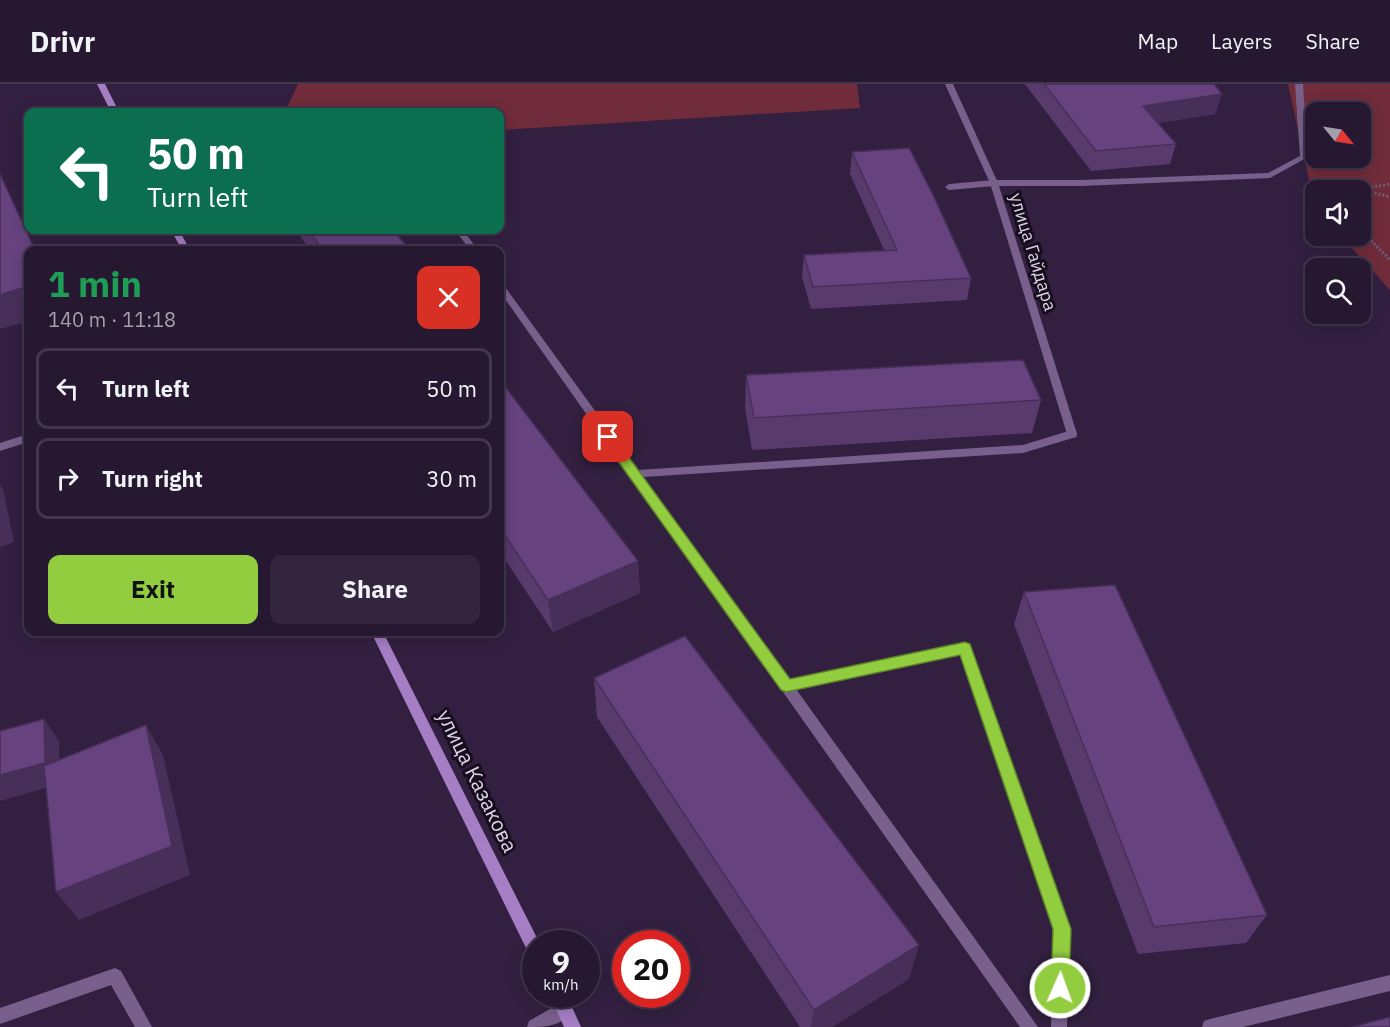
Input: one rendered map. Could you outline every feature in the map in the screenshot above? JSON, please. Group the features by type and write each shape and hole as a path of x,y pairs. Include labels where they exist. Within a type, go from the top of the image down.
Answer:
{"main road":[{"path":"101,84 113,108"},
{"name":"улица Казакова","path":"379,636 526,930"},
{"path":"564,1008 573,1027"}],"street":[{"name":"улица Гайдара","path":"634,474 1023,449 1072,434 994,183 949,84"},
{"path":"949,187 994,183 1093,182 1270,175 1304,157 1299,84"},
{"path":"504,292 1030,1027"},
{"path":"0,447 24,439"},
{"path":"786,686 965,648 1062,929 1059,1027"},
{"path":"0,1016 115,976 144,1027"},
{"path":"1210,1027 1390,983"},
{"path":"535,1027 555,1008"}],"path":[{"path":"1270,175 1305,180"},
{"path":"1371,187 1390,184"},
{"path":"1371,192 1390,197"},
{"path":"1371,240 1390,260"}],"shaded area":[{"path":"298,84 857,84 860,108 504,130 504,108 287,108"},
{"path":"1288,84 1390,84 1390,290 1371,269 1371,258 1361,258 1350,246 1371,246 1371,180 1309,180 1306,168 1371,168 1371,102 1305,102 1305,161"}],"building":[{"path":"1044,84 1214,84 1222,94 1143,106 1176,144 1096,151"},
{"path":"909,148 971,278 813,287 804,255 897,250 852,152"},
{"path":"0,174 24,226 24,234 28,234 33,246 24,246 24,287 0,295"},
{"path":"311,234 396,234 407,246 320,246"},
{"path":"1023,360 1041,400 754,418 746,375"},
{"path":"504,385 638,561 548,600 504,534"},
{"path":"1115,585 1267,915 1154,927 1024,592"},
{"path":"685,636 919,945 814,1010 594,678"},
{"path":"44,719 45,763 0,775 0,731"},
{"path":"146,725 172,846 56,892 44,766"},
{"path":"1390,1017 1390,1027 1352,1027"}],"route":[{"path":"608,437 786,686 965,648 1062,929 1060,988"}]}
